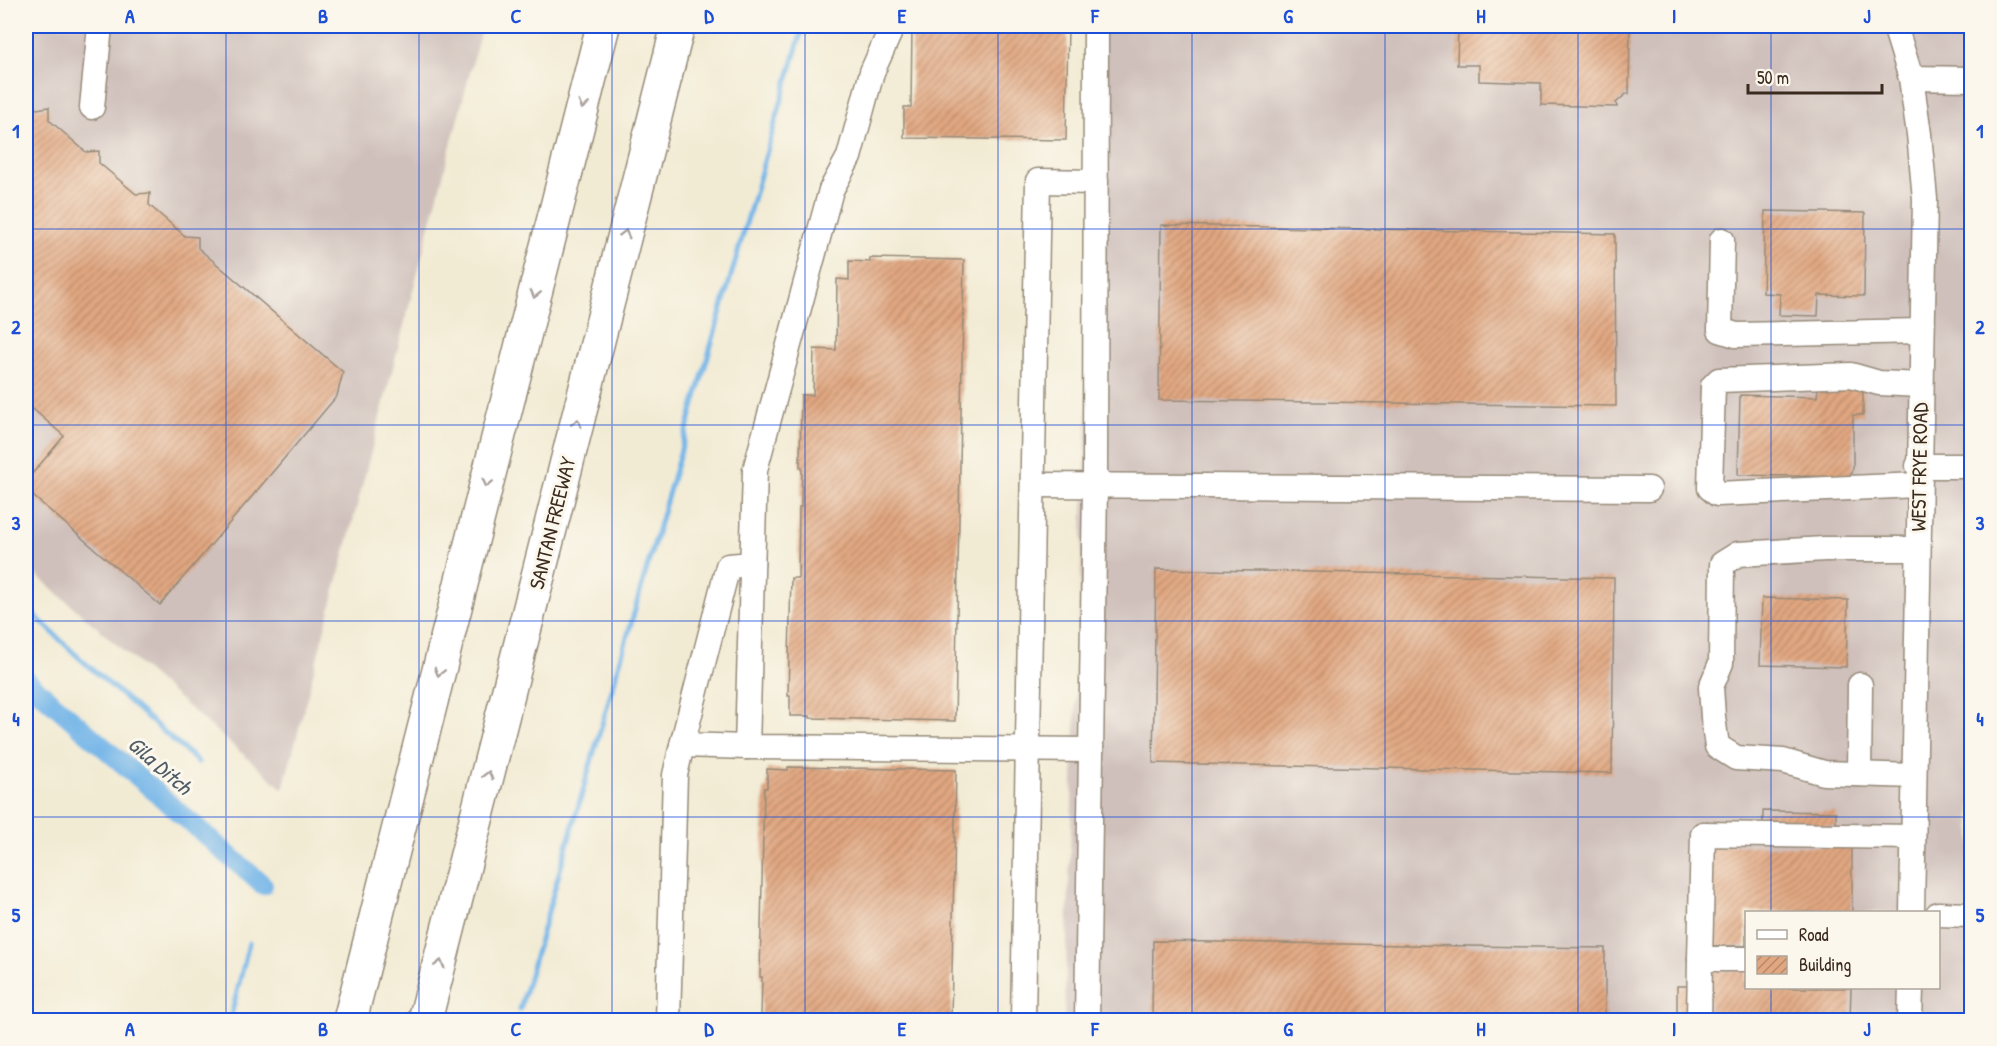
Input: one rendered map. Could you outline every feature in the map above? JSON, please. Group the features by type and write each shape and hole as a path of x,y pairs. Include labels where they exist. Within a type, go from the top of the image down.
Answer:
{"highway":[{"path":"350,1020 603,26"},
{"name":"SANTAN FREEWAY","path":"425,1020 678,26"}],"street":[{"path":"92,107 100,26"},
{"path":"747,747 755,470 831,190 849,157 872,72 889,34 890,26"},
{"path":"1087,1020 1095,486 1096,26"},
{"name":"WEST FRYE ROAD","path":"1895,26 1911,78 1925,199 1918,475 1912,911"},
{"path":"1911,78 1971,79"},
{"path":"1023,1020 1038,181 1096,182"},
{"path":"1722,240 1720,330 1736,335 1922,330"},
{"path":"1920,385 1879,383 1851,375 1719,380 1713,386 1710,488 1717,494 1918,475 1971,466"},
{"path":"1033,485 1649,489"},
{"path":"1914,776 1824,773 1784,761 1736,758 1718,746 1711,687 1721,663 1722,564 1738,554 1825,549 1917,549"},
{"path":"668,1020 675,775 728,566 752,564"},
{"path":"1859,774 1860,685"},
{"path":"682,745 1091,750"},
{"path":"1699,1020 1703,834 1913,837"},
{"path":"1940,914 1971,915"},
{"path":"1700,959 1745,959"},
{"path":"1910,1020 1911,989"}],"shaded area":[{"path":"26,26 482,26 283,789 26,566"},
{"path":"1101,26 1971,26 1971,1020 1064,1020"}],"building":[{"path":"912,26 1068,26 1066,140 904,138 904,107 911,107"},
{"path":"1458,26 1630,26 1629,94 1616,103 1617,107 1541,105 1541,83 1479,81 1479,65 1457,65"},
{"path":"26,100 37,109 49,107 49,120 86,152 99,151 99,163 136,194 150,193 149,205 185,236 198,237 198,248 343,372 337,396 160,605 26,490 26,481 64,436 26,403"},
{"path":"1765,211 1865,213 1864,296 1819,295 1818,316 1779,315 1780,294 1763,293"},
{"path":"1161,225 1615,234 1616,406 1159,400"},
{"path":"870,258 964,260 955,721 790,716 790,696 788,696 791,578 798,578 799,507 801,507 801,395 813,395 814,349 836,350 837,279 849,280 849,261 870,262"},
{"path":"1818,387 1858,387 1863,393 1863,415 1853,415 1853,468 1850,475 1847,477 1738,475 1740,395 1817,397"},
{"path":"1156,569 1614,578 1612,773 1153,763"},
{"path":"1762,598 1848,600 1846,667 1760,665"},
{"path":"788,767 956,770 951,1020 759,1020 762,977 760,977 764,788 767,788 767,769 788,770"},
{"path":"1763,811 1836,812 1836,826 1763,825"},
{"path":"1711,845 1852,847 1852,911 1745,911 1745,946 1710,946"},
{"path":"1153,941 1605,948 1605,1020 1152,1020"},
{"path":"1710,971 1745,971 1745,989 1851,989 1850,1020 1710,1020"},
{"path":"1677,986 1691,986 1691,1020 1677,1020"}],"waterway":[{"path":"520,1009 803,26"},
{"path":"26,607 75,654 198,762"},
{"name":"Gila Ditch","path":"26,680 263,885"},
{"path":"230,1020 249,943"}]}
